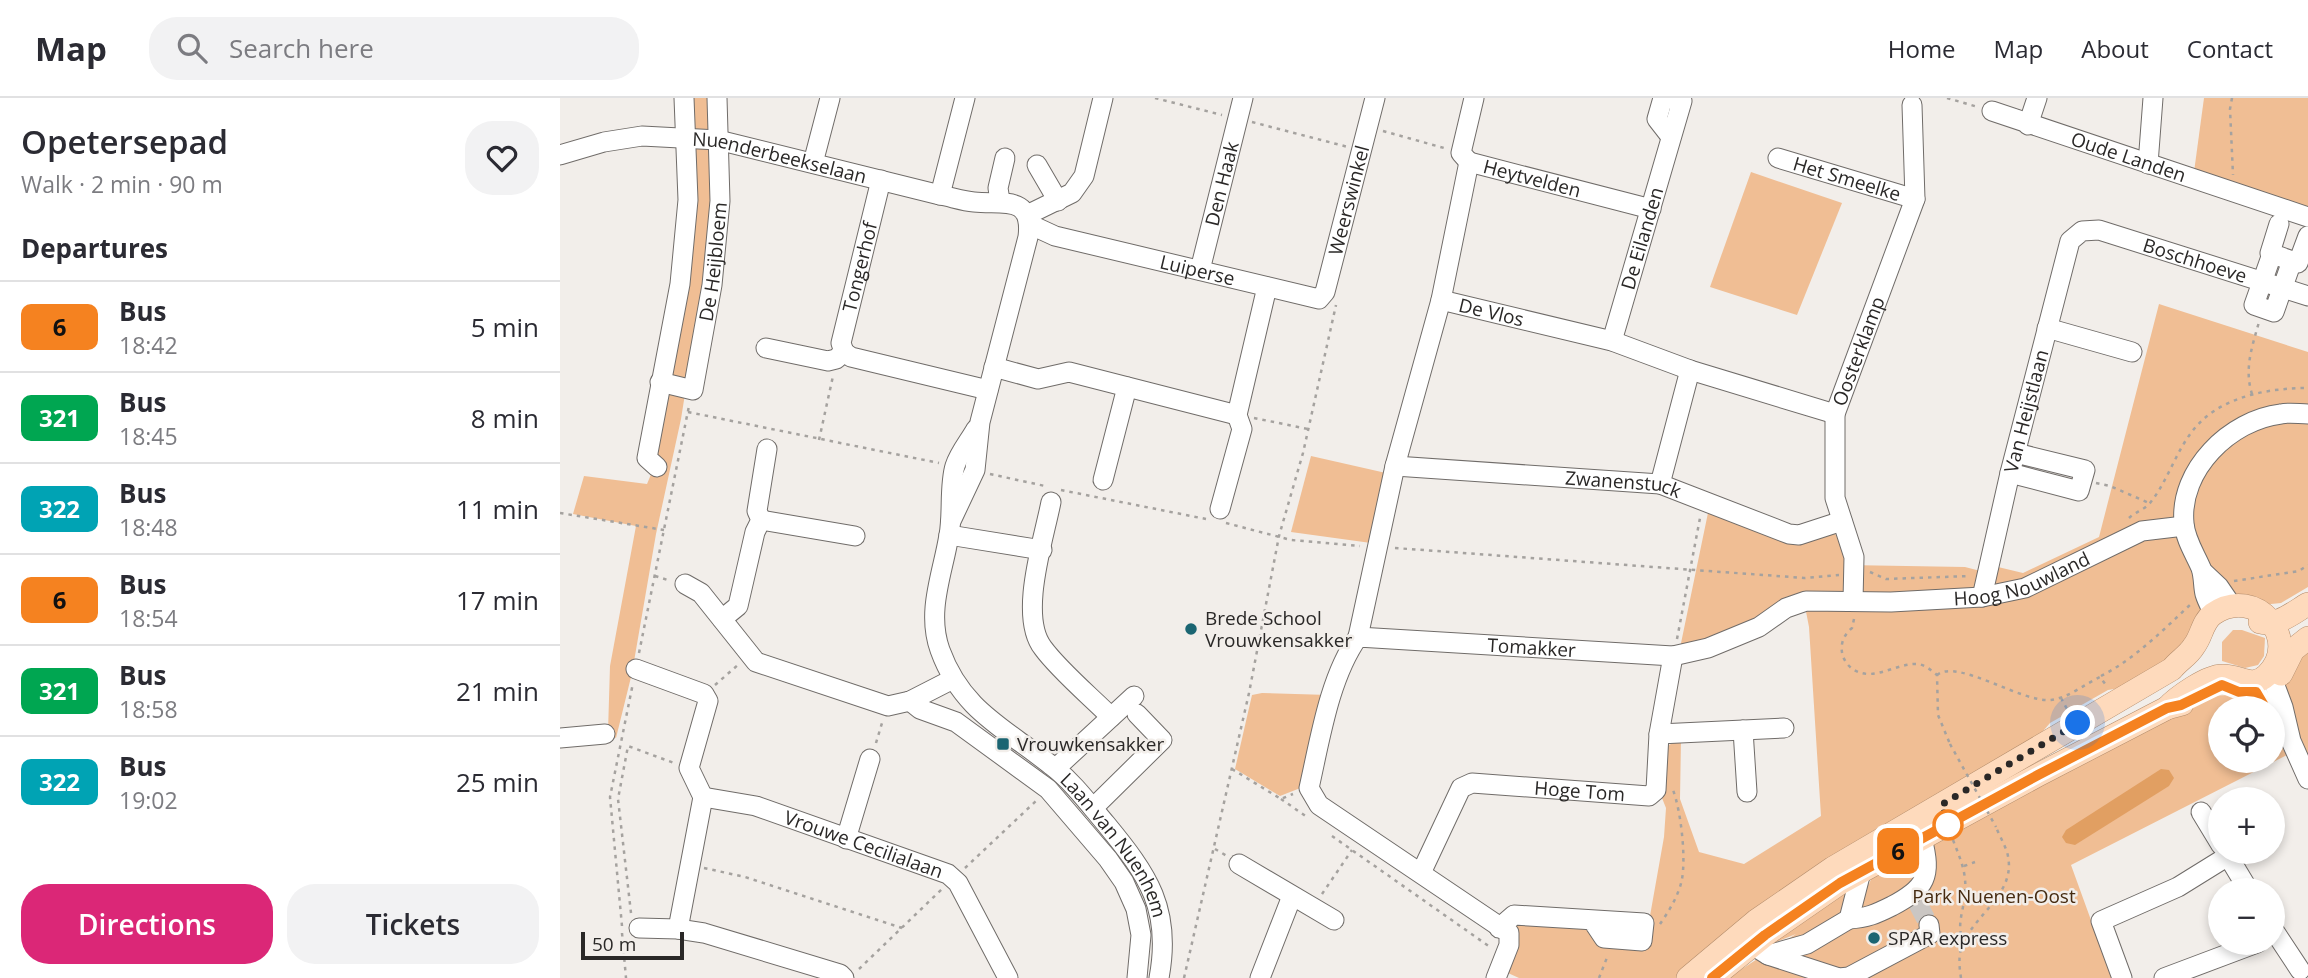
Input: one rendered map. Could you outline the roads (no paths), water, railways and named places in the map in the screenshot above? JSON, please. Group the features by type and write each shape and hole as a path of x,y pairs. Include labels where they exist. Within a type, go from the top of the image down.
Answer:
{"main road":[{"path":"2219,681 2201,649 2204,624 2221,615 2241,615 2266,624 2308,597"},
{"path":"2269,620 2308,604"},
{"path":"2269,620 2294,644"},
{"path":"1712,978 1760,950 1840,883 2167,708 2176,699 2219,681 2223,676 2246,683 2258,681 2266,689 2283,672 2294,644 2308,626"},
{"path":"1688,978 1726,944 1833,868 2073,717 2172,669 2201,649"}],"street":[{"name":"De Heijbloem","path":"657,467 647,458 680,284 688,200 684,98"},
{"name":"De Heijbloem","path":"660,382 693,390 712,285 720,201 717,98"},
{"path":"813,163 830,98"},
{"path":"940,195 965,98"},
{"path":"1028,220 1072,193 1084,176 1103,98"},
{"name":"Den Haak","path":"1200,270 1244,98"},
{"name":"Weerswinkel","path":"1328,301 1325,292 1374,98"},
{"path":"1465,158 1474,98"},
{"path":"1663,98 1657,118 1671,137"},
{"name":"De Eilanden","path":"1612,341 1682,101 1671,98"},
{"path":"2028,125 2037,98"},
{"path":"2148,164 2153,98"},
{"name":"Oosterklamp","path":"1853,601 1854,557 1835,498 1835,414 1915,199 1912,104"},
{"name":"Oude Landen","path":"1992,111 2308,217"},
{"name":"Nuenderbeekselaan","path":"560,155 604,142 642,136 718,140 940,195 974,202 1000,201"},
{"path":"1000,201 998,188 1005,158"},
{"name":"Heytvelden","path":"1441,300 1465,158 1651,209"},
{"name":"Het Smeelke","path":"1777,158 1915,199"},
{"path":"1037,165 1058,201"},
{"name":"Tongerhof","path":"840,356 881,180"},
{"name":"Luiperse","path":"1000,201 1017,204 1028,220 1055,236 1328,301"},
{"name":"Laan van Nuenhem","path":"1028,220 994,367 950,528 938,579 933,616 939,648 953,679 968,701 985,717 1056,768 1093,808 1138,864 1152,890 1160,915 1162,959 1159,978"},
{"path":"2279,224 2272,254 2254,305 2274,312 2292,261"},
{"name":"Boschhoeve","path":"2082,231 2099,230 2308,296"},
{"name":"Van Heijstlaan","path":"1982,597 2010,473 2070,241 2082,231"},
{"path":"2272,254 2298,263 2308,236"},
{"path":"1220,509 1242,429 1237,415 1267,287"},
{"name":"De Vlos","path":"1357,637 1395,466 1441,300 1612,341 1690,370 1835,414"},
{"path":"2047,328 2132,352"},
{"path":"766,348 828,361 840,356 850,357 988,390"},
{"path":"994,367 1038,379 1069,372 1237,415"},
{"path":"1660,484 1690,370"},
{"path":"1103,480 1127,387"},
{"path":"2221,615 2205,594 2202,571 2184,526 2184,504 2192,478 2207,454 2235,432 2280,414 2308,414"},
{"path":"761,520 757,511 767,449"},
{"path":"2010,473 2079,491 2085,470 2016,453"},
{"name":"Zwanenstuck","path":"1395,466 1660,484 1789,534 1799,535 1842,521"},
{"path":"1051,502 1032,596 1032,624 1041,647 1111,717"},
{"path":"761,520 855,536"},
{"path":"722,619 738,606 755,531 761,520"},
{"name":"Hoog Nouwland","path":"1853,601 1891,602 1982,597 2025,588 2142,531 2184,526"},
{"path":"950,528 1042,550"},
{"path":"685,584 701,593 756,662 888,706 910,701 953,679"},
{"name":"Tomakker","path":"1357,637 1673,656 1708,648 1759,628 1786,608 1806,601 1853,601"},
{"path":"1357,637 1331,697 1309,788 1319,805 1357,842 1421,873 1509,933 1509,945 1496,978"},
{"name":"Hoge Tom","path":"1421,873 1461,788 1472,783 1650,796 1656,790 1659,734 1673,656"},
{"path":"636,669 704,694 708,701 689,768 703,797 678,929"},
{"path":"2266,689 2283,707 2291,741 2308,779"},
{"name":"Laan van Nuenhem","path":"910,701 920,709 956,722 1048,789 1108,859 1124,882 1136,909 1141,936 1137,978"},
{"path":"1056,768 1111,717 1135,705 1162,740 1093,808"},
{"path":"1659,734 1784,728"},
{"path":"1743,730 1747,792"},
{"path":"560,738 605,734"},
{"path":"2285,734 2291,741"},
{"path":"846,839 870,759"},
{"name":"Vrouwe Cecilialaan","path":"703,797 756,806 954,878 1008,978"},
{"path":"2201,812 2208,823"},
{"path":"1760,950 1807,944 1849,919 1869,918 1915,898 1927,862 1922,838"},
{"path":"1239,864 1334,920"},
{"path":"2122,978 2101,921 2178,887 2208,864"},
{"path":"1849,919 1861,872"},
{"path":"1266,976 1292,897"},
{"path":"1499,928 1514,915 1644,923 1642,941 1604,938 1592,920"},
{"path":"1766,915 1750,941 1760,950 1839,978 1849,977 1930,934 1929,925"},
{"path":"639,928 704,933 840,974 844,978"},
{"path":"2285,948 2300,970"},
{"path":"2164,978 2218,969 2239,955"}],"tunnel":[{"path":"1917,902 1929,925"}],"place":[{"name":"Brede School Vrouwkensakker","path":"1191,629"},
{"name":"Vrouwkensakker","path":"1003,744"},
{"name":"SPAR express","path":"1874,938"}],"park label":[{"name":"Park Nuenen-Oost","path":"1994,896"}]}
